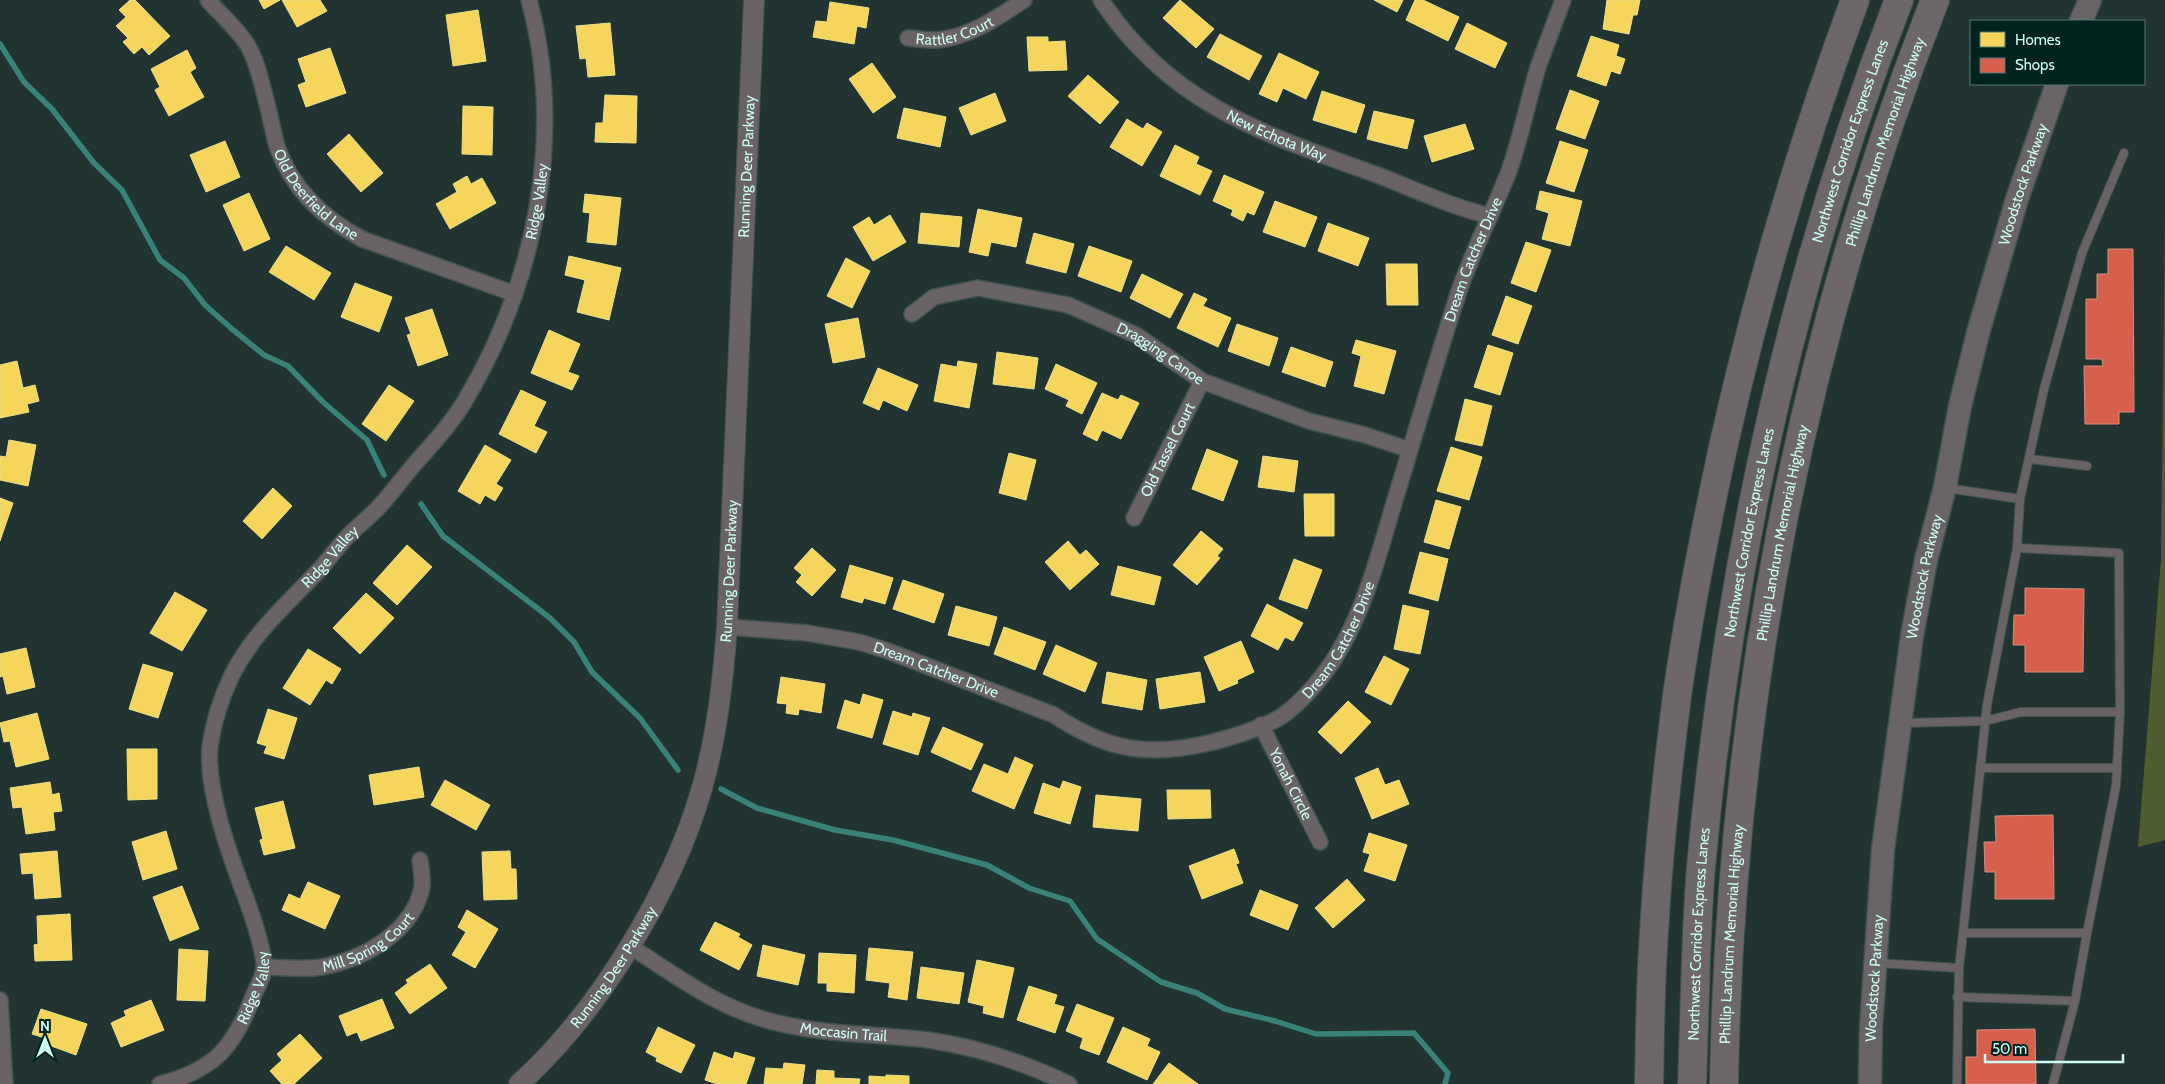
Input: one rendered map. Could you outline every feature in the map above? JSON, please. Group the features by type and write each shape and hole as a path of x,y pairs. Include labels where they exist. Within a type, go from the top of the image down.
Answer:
{"highway":[{"path":"1649,1084 1653,950 1662,831 1675,709 1698,569 1726,431 1760,291 1820,95 1855,0"},
{"name":"Northwest Corridor Express Lanes","path":"1692,1084 1702,860 1730,633 1750,520 1774,408 1803,291 1837,175 1899,0"},
{"name":"Phillip Landrum Memorial Highway","path":"1724,1084 1726,997 1735,848 1748,729 1766,610 1781,530 1800,434 1842,272 1897,102 1935,0"}],"main road":[{"path":"2081,20 2090,0"},
{"name":"Woodstock Parkway","path":"1870,1084 1871,1028 1877,963 1878,909 1891,783 1912,636 1926,560 1945,487 1960,406 1997,264 2032,154 2057,85"}],"street":[{"name":"Old Deerfield Lane","path":"208,0 234,28 248,47 259,76 279,150 293,179 319,210 342,228 362,239 515,294"},
{"name":"Ridge Valley","path":"160,1084 182,1078 210,1065 244,1022 265,967 257,935 222,826 211,773 210,747 219,710 230,679 242,658 274,615 319,570 350,534 393,492 462,406 499,336 515,294 526,260 539,200 544,147 540,58 529,0"},
{"name":"Running Deer Parkway","path":"519,1084 551,1053 572,1028 602,990 630,946 670,870 702,790 718,709 727,627 754,0"},
{"name":"Rattler Court","path":"908,38 936,40 963,35 999,17 1024,0"},
{"name":"New Echota Way","path":"1101,0 1118,26 1157,65 1178,83 1224,114 1273,138 1414,188 1461,209 1490,216"},
{"name":"Dream Catcher Drive","path":"727,627 807,633 858,642 888,651 1054,715 1077,730 1102,741 1128,749 1156,751 1183,748 1237,736 1282,716 1303,698 1322,677 1352,631 1370,582 1459,291 1509,169 1539,66 1563,0"},
{"name":"Dragging Canoe","path":"912,314 934,297 978,288 1068,305 1136,335 1202,381 1309,421 1365,435 1410,450"},
{"name":"Old Tassel Court","path":"1134,518 1202,381"},
{"name":"Yonah Circle","path":"1261,725 1320,842"},
{"name":"Mill Spring Court","path":"265,967 322,967 347,960 371,949 395,934 411,912 422,887 420,860"},
{"name":"Moccasin Trail","path":"630,946 713,999 778,1024 956,1045 1024,1064 1069,1084"},
{"path":"0,1000 5,1084"}],"lane":[{"path":"1957,1084 1959,968 1980,768 1987,705 2017,548 2020,499 2044,388 2082,254 2124,153"},
{"path":"2030,459 2086,466"},
{"path":"1945,487 2020,499"},
{"path":"2017,548 2119,553 2120,712 2116,786 2075,1001 2053,1084"},
{"path":"1901,723 1985,722 2021,712 2120,712"},
{"path":"1980,768 2117,768"},
{"path":"1963,933 2087,933"},
{"path":"1877,963 1959,968"},
{"path":"1957,997 2075,1001"}],"green space":[{"path":"2165,218 2165,840 2138,847 2161,559"}],"building: Homes":[{"path":"130,0 135,0 170,36 149,55 142,47 134,54 123,42 128,38 116,26 126,17 119,10"},
{"path":"259,0 280,0 264,9"},
{"path":"282,0 320,0 327,11 297,27"},
{"path":"1180,0 1214,29 1196,48 1163,18"},
{"path":"1374,0 1403,0 1397,12"},
{"path":"1415,0 1423,0 1459,17 1448,41 1406,20"},
{"path":"1607,0 1640,0 1637,15 1633,15 1629,34 1603,29"},
{"path":"830,2 869,8 866,28 857,26 854,44 813,37 816,21 827,22"},
{"path":"478,10 486,61 453,66 446,15"},
{"path":"610,23 615,75 588,77 586,58 580,59 576,26"},
{"path":"1467,23 1507,43 1495,68 1455,49"},
{"path":"1220,34 1262,56 1249,80 1207,57"},
{"path":"1591,36 1619,45 1616,56 1625,59 1620,74 1611,71 1606,86 1577,76"},
{"path":"1027,37 1048,37 1048,42 1065,41 1067,70 1029,71"},
{"path":"330,48 346,93 306,107 298,85 306,82 298,59"},
{"path":"187,50 196,68 190,72 204,97 169,116 155,90 160,87 151,69"},
{"path":"1279,53 1319,72 1306,99 1283,88 1277,102 1259,94"},
{"path":"872,63 896,97 873,113 849,79"},
{"path":"1088,75 1119,102 1100,124 1068,96"},
{"path":"1570,90 1599,101 1585,139 1556,129"},
{"path":"1322,91 1365,105 1356,133 1313,120"},
{"path":"995,93 1006,121 971,135 959,108"},
{"path":"605,95 637,96 636,143 595,142 596,123 603,123"},
{"path":"463,106 493,107 492,155 462,154"},
{"path":"904,108 946,117 940,147 897,138"},
{"path":"1374,111 1414,120 1407,149 1367,139"},
{"path":"1127,119 1143,129 1147,123 1162,132 1142,166 1110,147"},
{"path":"1465,124 1474,149 1432,162 1424,136"},
{"path":"349,134 383,173 361,192 327,154"},
{"path":"225,141 240,177 206,192 190,155"},
{"path":"1560,141 1588,150 1574,192 1546,183"},
{"path":"1175,145 1199,157 1196,164 1212,171 1200,195 1160,176"},
{"path":"1224,175 1264,192 1254,215 1247,212 1243,221 1231,215 1233,210 1213,201"},
{"path":"467,176 471,184 482,178 496,203 450,229 436,204 457,192 453,184"},
{"path":"1540,191 1582,201 1570,246 1542,239 1549,213 1536,209"},
{"path":"249,193 270,239 244,251 223,205"},
{"path":"585,194 621,198 616,245 587,242 590,213 583,212"},
{"path":"1275,201 1317,217 1305,247 1263,232"},
{"path":"978,209 1022,218 1016,247 991,242 988,256 969,252"},
{"path":"921,213 962,217 959,247 918,243"},
{"path":"890,215 906,242 873,261 853,227 869,217 874,225"},
{"path":"1328,223 1369,238 1358,266 1318,251"},
{"path":"1034,233 1074,244 1066,273 1026,263"},
{"path":"1526,242 1551,250 1536,292 1511,283"},
{"path":"286,246 331,273 314,300 269,272"},
{"path":"1089,246 1132,261 1121,292 1078,276"},
{"path":"569,256 621,268 609,320 577,312 585,280 565,275"},
{"path":"846,258 870,271 852,308 827,296"},
{"path":"1386,264 1417,264 1418,305 1387,305"},
{"path":"1142,274 1183,294 1170,318 1130,298"},
{"path":"355,283 392,297 379,332 341,317"},
{"path":"1194,293 1207,299 1203,306 1231,318 1218,347 1177,328"},
{"path":"1506,296 1532,306 1518,344 1492,335"},
{"path":"432,309 448,355 418,366 407,335 411,334 405,318"},
{"path":"858,318 865,357 833,363 825,324"},
{"path":"1237,324 1278,338 1269,366 1228,351"},
{"path":"549,330 580,344 568,372 579,376 572,390 531,373"},
{"path":"1356,340 1396,351 1384,394 1354,386 1361,356 1352,353"},
{"path":"1488,345 1513,353 1500,395 1474,387"},
{"path":"1291,347 1333,362 1325,387 1282,372"},
{"path":"997,352 1038,358 1034,389 993,384"},
{"path":"17,361 23,388 35,385 39,401 27,404 29,412 0,418 0,365"},
{"path":"958,361 977,364 969,408 934,401 941,364 957,367"},
{"path":"1056,364 1097,383 1082,414 1066,406 1069,400 1045,389"},
{"path":"878,368 918,385 907,411 883,400 879,410 863,403"},
{"path":"389,385 414,401 386,441 362,424"},
{"path":"521,390 546,402 534,426 547,432 536,453 499,434"},
{"path":"1102,393 1118,400 1121,395 1139,403 1121,439 1102,430 1097,441 1083,434"},
{"path":"1465,399 1492,406 1482,446 1455,440"},
{"path":"9,440 36,445 28,486 0,480 0,456 6,457"},
{"path":"485,445 511,460 496,484 503,488 495,501 485,495 480,504 458,491"},
{"path":"1451,447 1482,457 1469,500 1437,491"},
{"path":"1207,449 1238,461 1223,501 1192,489"},
{"path":"1009,453 1036,460 1026,500 999,493"},
{"path":"1263,456 1298,461 1294,492 1258,487"},
{"path":"273,488 292,506 262,539 243,521"},
{"path":"1304,494 1334,494 1334,536 1305,536"},
{"path":"0,498 13,503 0,541"},
{"path":"1436,500 1461,507 1449,549 1424,542"},
{"path":"1201,531 1223,549 1217,556 1220,558 1197,585 1173,565"},
{"path":"1068,541 1080,555 1086,550 1099,564 1070,590 1045,562"},
{"path":"407,545 432,567 397,605 373,583"},
{"path":"812,548 836,570 812,596 796,582 802,575 794,568"},
{"path":"1420,552 1448,559 1438,601 1409,593"},
{"path":"1294,559 1322,570 1307,609 1279,599"},
{"path":"850,565 893,578 885,604 864,598 862,603 841,597"},
{"path":"1118,566 1161,577 1154,605 1111,595"},
{"path":"903,580 944,594 934,623 893,609"},
{"path":"175,592 207,610 182,651 150,633"},
{"path":"366,593 394,618 360,654 333,628"},
{"path":"1267,604 1303,623 1293,641 1285,637 1278,650 1251,636"},
{"path":"1403,605 1429,611 1420,654 1394,649"},
{"path":"956,606 997,617 989,646 948,635"},
{"path":"1004,627 1046,642 1035,670 994,654"},
{"path":"1241,641 1254,672 1237,680 1238,683 1219,691 1204,657"},
{"path":"1056,645 1097,663 1085,692 1043,674"},
{"path":"26,648 35,687 7,694 3,676 0,677 0,654"},
{"path":"308,649 341,669 332,684 326,680 310,705 283,688"},
{"path":"1384,656 1409,669 1391,705 1365,692"},
{"path":"143,664 173,673 158,718 129,709"},
{"path":"1107,672 1147,680 1142,710 1102,703"},
{"path":"1200,672 1205,702 1160,709 1156,679"},
{"path":"781,677 825,684 821,713 799,709 798,715 786,713 787,704 777,703"},
{"path":"863,694 883,700 872,738 837,728 845,700 860,705"},
{"path":"1348,701 1371,722 1341,754 1318,732"},
{"path":"268,709 297,718 284,759 264,753 267,746 257,743"},
{"path":"893,711 912,717 913,713 930,718 918,755 883,744"},
{"path":"37,713 49,759 16,767 10,741 4,742 0,723"},
{"path":"943,727 983,744 971,770 931,752"},
{"path":"127,749 157,749 157,799 128,800"},
{"path":"1015,757 1033,765 1014,809 972,791 984,764 1008,774"},
{"path":"419,767 424,797 374,805 369,775"},
{"path":"1378,768 1385,785 1399,780 1409,804 1372,819 1355,778"},
{"path":"445,780 490,805 476,830 431,805"},
{"path":"1063,781 1081,787 1070,824 1034,813 1043,783 1060,789"},
{"path":"50,782 52,795 59,793 62,811 53,812 55,830 26,834 22,807 13,808 10,788"},
{"path":"1167,790 1210,790 1211,818 1168,819"},
{"path":"1096,795 1141,799 1138,831 1093,827"},
{"path":"283,801 295,848 264,855 260,840 263,839 255,808"},
{"path":"166,831 177,869 143,880 132,842"},
{"path":"1369,833 1407,845 1395,881 1364,871 1370,854 1363,852"},
{"path":"1234,849 1239,863 1236,864 1243,883 1202,899 1189,866"},
{"path":"57,851 61,897 35,899 33,873 22,874 20,854"},
{"path":"510,851 511,869 516,869 517,899 484,900 482,852"},
{"path":"1347,879 1365,900 1333,928 1315,908"},
{"path":"308,882 340,896 325,929 282,910 289,894 300,899"},
{"path":"182,886 199,929 170,941 153,897"},
{"path":"1260,890 1298,905 1288,930 1250,915"},
{"path":"467,910 498,929 475,968 452,955 466,932 458,927"},
{"path":"70,914 72,960 35,961 34,945 38,944 37,916"},
{"path":"715,922 740,934 738,937 752,945 739,970 700,950"},
{"path":"763,945 805,955 798,985 757,976"},
{"path":"869,948 913,952 907,1000 888,997 890,983 866,980"},
{"path":"179,949 208,951 205,1001 177,1000"},
{"path":"819,953 856,955 854,993 827,991 827,983 818,983"},
{"path":"977,960 1014,968 1003,1018 983,1013 984,1006 968,1002"},
{"path":"430,964 447,988 410,1014 395,993 408,983 406,980"},
{"path":"921,967 964,973 959,1004 917,998"},
{"path":"1029,986 1057,995 1054,1004 1064,1007 1055,1033 1017,1020"},
{"path":"382,999 394,1028 361,1041 357,1032 347,1036 339,1016"},
{"path":"151,1000 164,1030 121,1047 111,1023 126,1016 124,1011"},
{"path":"1077,1004 1114,1018 1099,1055 1080,1048 1083,1038 1066,1031"},
{"path":"41,1009 87,1024 76,1055 46,1044 48,1039 32,1034"},
{"path":"658,1027 695,1045 681,1073 656,1061 657,1058 646,1052"},
{"path":"1123,1027 1150,1039 1147,1046 1160,1052 1147,1080 1107,1062"},
{"path":"300,1034 322,1058 294,1084 282,1084 270,1071 282,1060 277,1054"},
{"path":"714,1052 733,1059 735,1052 755,1058 746,1084 717,1084 705,1080"},
{"path":"784,1063 805,1065 802,1084 764,1084 766,1068 783,1069"},
{"path":"1169,1063 1198,1084 1153,1084"},
{"path":"817,1070 834,1071 834,1078 860,1079 859,1084 816,1084"},
{"path":"886,1075 909,1076 909,1084 869,1084 869,1076 886,1077"}],"building: Shops":[{"path":"2108,249 2133,249 2134,412 2119,412 2119,424 2085,424 2084,366 2103,366 2102,359 2086,359 2086,299 2097,299 2097,274 2108,274"},
{"path":"2025,588 2084,589 2083,672 2025,672 2025,645 2013,645 2014,615 2025,615"},
{"path":"2053,815 2054,899 1995,899 1995,872 1985,872 1984,842 1996,842 1995,816"},
{"path":"2035,1029 2036,1084 1966,1084 1966,1057 1977,1057 1977,1030"}],"waterway":[{"path":"0,44 24,82 52,109 94,163 122,190 160,260 184,278 205,305 232,329 264,355 288,366 323,402 367,440 384,475"},
{"path":"421,504 443,536 550,618 574,642 592,672 640,718 678,770"},
{"path":"721,789 757,808 835,830 893,840 987,865 1029,888 1070,901 1097,939 1161,982 1197,993 1225,1009 1275,1021 1316,1034 1414,1033 1448,1073 1445,1084"}]}
